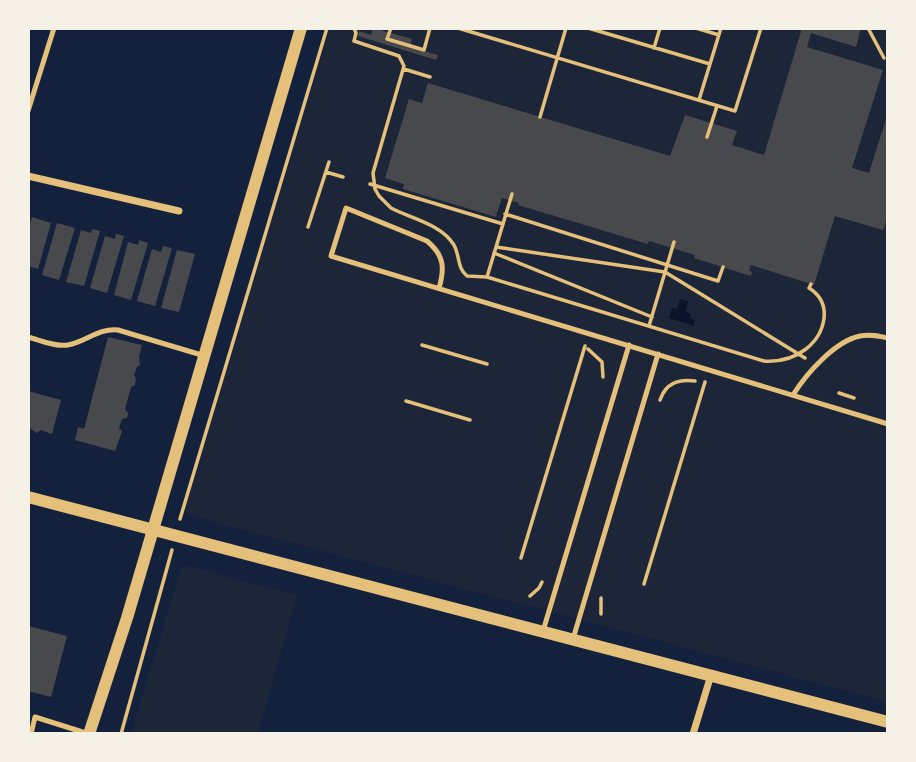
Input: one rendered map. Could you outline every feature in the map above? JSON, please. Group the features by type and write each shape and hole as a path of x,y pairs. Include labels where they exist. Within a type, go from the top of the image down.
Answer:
{"street":[{"path":"89,734 127,618 301,28"},
{"path":"28,176 179,211"},
{"path":"28,497 888,722"},
{"path":"693,734 711,675"}],"lane":[{"path":"28,111 53,28"},
{"path":"439,288 443,265 442,256 435,248 427,242 346,208 331,256 888,424"},
{"path":"28,337 60,346 106,329 118,330 205,356"},
{"path":"793,395 812,369 846,342 871,335 888,338"},
{"path":"543,631 629,345"},
{"path":"573,639 658,354"},
{"path":"31,734 35,717 89,734"}],"path":[{"path":"121,734 183,506 327,28"},
{"path":"354,28 354,41 403,60 404,69 374,168"},
{"path":"391,28 387,39 424,50 430,28"},
{"path":"458,28 735,111 761,28"},
{"path":"540,117 566,28"},
{"path":"589,28 710,64"},
{"path":"654,48 660,28"},
{"path":"696,28 719,35"},
{"path":"699,100 721,28"},
{"path":"868,28 884,58"},
{"path":"404,69 430,78"},
{"path":"707,137 717,106"},
{"path":"308,227 329,162"},
{"path":"326,172 344,177"},
{"path":"370,184 503,224"},
{"path":"512,194 486,277 595,312 649,326 715,349 764,361 784,360 799,354 813,342 825,309 819,295 809,288 811,284"},
{"path":"505,215 718,281 723,267"},
{"path":"649,326 674,242"},
{"path":"496,247 665,272 805,358"},
{"path":"494,253 652,317"},
{"path":"422,345 487,365"},
{"path":"521,558 585,347 603,362 602,383"},
{"path":"644,584 705,382 683,380 669,383 660,401"},
{"path":"406,401 470,420"},
{"path":"530,596 539,588 545,572"},
{"path":"601,596 601,614"}],"shaded area":[{"path":"330,28 888,28 888,702 189,515 186,512"},
{"path":"680,299 688,301 686,312 695,320 694,326 669,318 672,308 677,309"},
{"path":"182,565 297,595 258,734 131,734"}],"building":[{"path":"373,28 412,39 410,47 438,55 436,60 358,36 359,31 371,35"},
{"path":"802,28 861,28 856,47 811,33 807,47 883,70 852,168 869,173 886,119 888,120 888,216 883,230 835,216 814,285 751,265 751,276 694,258 695,255 649,241 648,244 502,198 497,213 494,214 497,214 496,217 403,189 404,184 385,178 409,99 422,103 428,83 670,156 685,115 737,131 732,145 764,155"},
{"path":"32,217 51,223 38,269 28,266 28,232"},
{"path":"57,223 75,228 59,280 42,275"},
{"path":"92,229 100,231 84,286 66,282 81,230 91,233"},
{"path":"116,234 124,236 107,293 90,288 105,236 115,239"},
{"path":"139,240 148,243 131,300 114,295 128,242 138,245"},
{"path":"163,246 172,248 155,306 137,301 152,249 161,252"},
{"path":"177,250 195,254 179,312 161,308"},
{"path":"108,337 142,345 140,365 134,375 135,385 131,387 125,409 127,418 122,419 119,428 122,431 115,451 75,440 78,427 84,429"},
{"path":"28,391 61,400 52,434 41,430 37,433 28,427"},
{"path":"28,626 67,636 51,697 28,691"}]}
